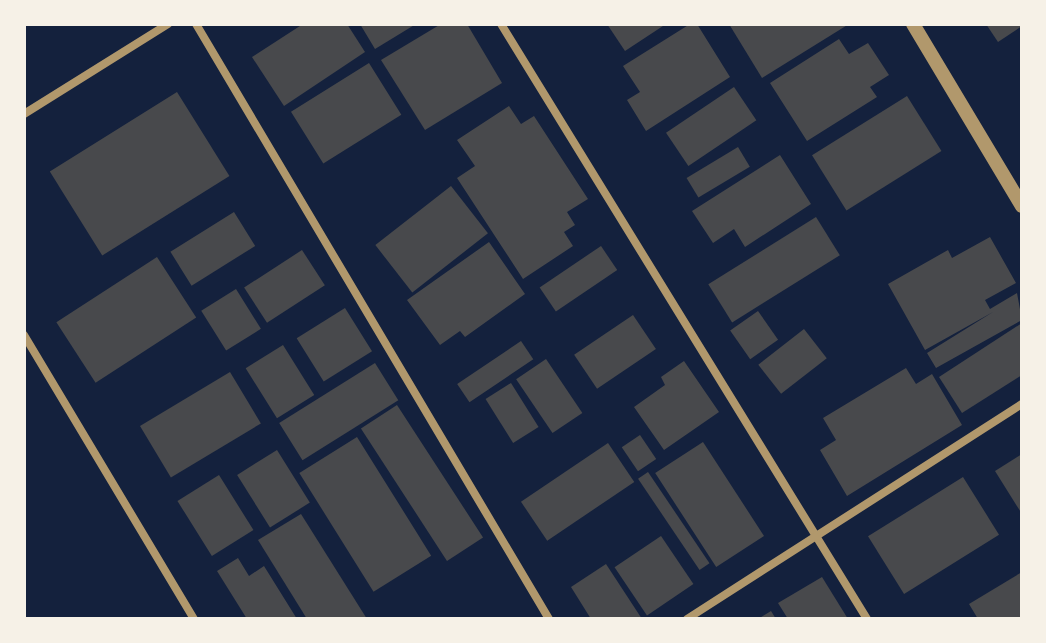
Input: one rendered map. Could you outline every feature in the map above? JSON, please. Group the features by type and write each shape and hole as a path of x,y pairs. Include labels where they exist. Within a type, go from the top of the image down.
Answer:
{"street":[{"path":"24,114 168,24"},
{"path":"196,24 549,619"},
{"path":"501,24 867,619"},
{"path":"913,24 1022,206"},
{"path":"24,335 194,619"},
{"path":"687,619 814,534 1022,404"}],"building":[{"path":"303,24 347,24 365,52 284,106 252,57"},
{"path":"360,24 416,24 375,49"},
{"path":"441,24 467,24 502,83 425,130 381,60"},
{"path":"607,24 666,24 625,51"},
{"path":"690,24 697,24 730,77 646,131 627,100 640,92 623,66"},
{"path":"729,24 849,24 762,78"},
{"path":"986,24 1022,24 1022,26 998,42"},
{"path":"839,39 849,54 868,43 889,75 870,87 877,97 807,141 770,83"},
{"path":"369,63 401,115 323,163 291,112"},
{"path":"734,87 756,120 688,166 666,133"},
{"path":"177,92 229,176 102,255 50,171"},
{"path":"907,96 941,151 846,210 812,155"},
{"path":"509,106 521,124 534,116 588,199 567,212 575,225 564,232 573,246 523,279 457,178 475,166 457,140"},
{"path":"738,147 750,167 698,198 687,178"},
{"path":"780,155 811,204 745,247 734,229 713,243 692,211"},
{"path":"451,186 488,233 412,292 375,245"},
{"path":"234,212 255,246 192,286 170,252"},
{"path":"816,217 840,255 732,322 708,284"},
{"path":"990,237 1016,283 985,300 990,309 1017,293 1022,320 936,368 927,353 993,312 925,350 888,284 948,250 952,258"},
{"path":"489,242 525,294 465,337 460,331 440,345 407,300"},
{"path":"601,246 617,270 556,311 540,287"},
{"path":"302,250 325,285 267,323 244,288"},
{"path":"157,257 196,317 96,383 56,322"},
{"path":"236,289 261,329 226,351 201,311"},
{"path":"345,308 372,351 324,381 297,338"},
{"path":"758,311 778,340 750,359 730,331"},
{"path":"633,315 656,349 597,389 574,355"},
{"path":"1022,323 1022,375 962,413 939,377"},
{"path":"804,329 827,358 781,394 758,365"},
{"path":"521,341 533,359 469,402 457,384"},
{"path":"283,345 314,395 277,418 246,368"},
{"path":"546,359 582,413 553,433 516,379"},
{"path":"684,361 719,412 664,450 634,407 665,385 661,377"},
{"path":"375,363 398,400 302,460 279,423"},
{"path":"906,368 916,384 932,374 962,425 847,496 820,450 836,440 823,418"},
{"path":"230,372 261,423 171,478 140,426"},
{"path":"511,383 539,427 513,443 486,399"},
{"path":"397,405 483,538 447,561 361,428"},
{"path":"640,435 656,459 638,471 622,447"},
{"path":"357,437 431,556 374,592 299,473"},
{"path":"703,442 764,536 716,567 655,473"},
{"path":"608,443 634,482 547,541 521,502"},
{"path":"277,450 310,503 270,527 237,475"},
{"path":"1022,454 1022,514 995,471"},
{"path":"648,472 710,563 700,570 638,479"},
{"path":"219,475 253,530 212,556 177,501"},
{"path":"963,477 999,535 904,594 868,536"},
{"path":"301,514 367,619 307,619 258,540"},
{"path":"661,536 693,584 647,615 615,567"},
{"path":"238,558 249,576 264,566 297,619 247,619 217,571"},
{"path":"606,564 642,619 591,619 571,587"},
{"path":"1022,572 1022,619 978,619 969,604"},
{"path":"822,577 848,619 788,619 778,603"},
{"path":"771,611 776,619 758,619"}]}
